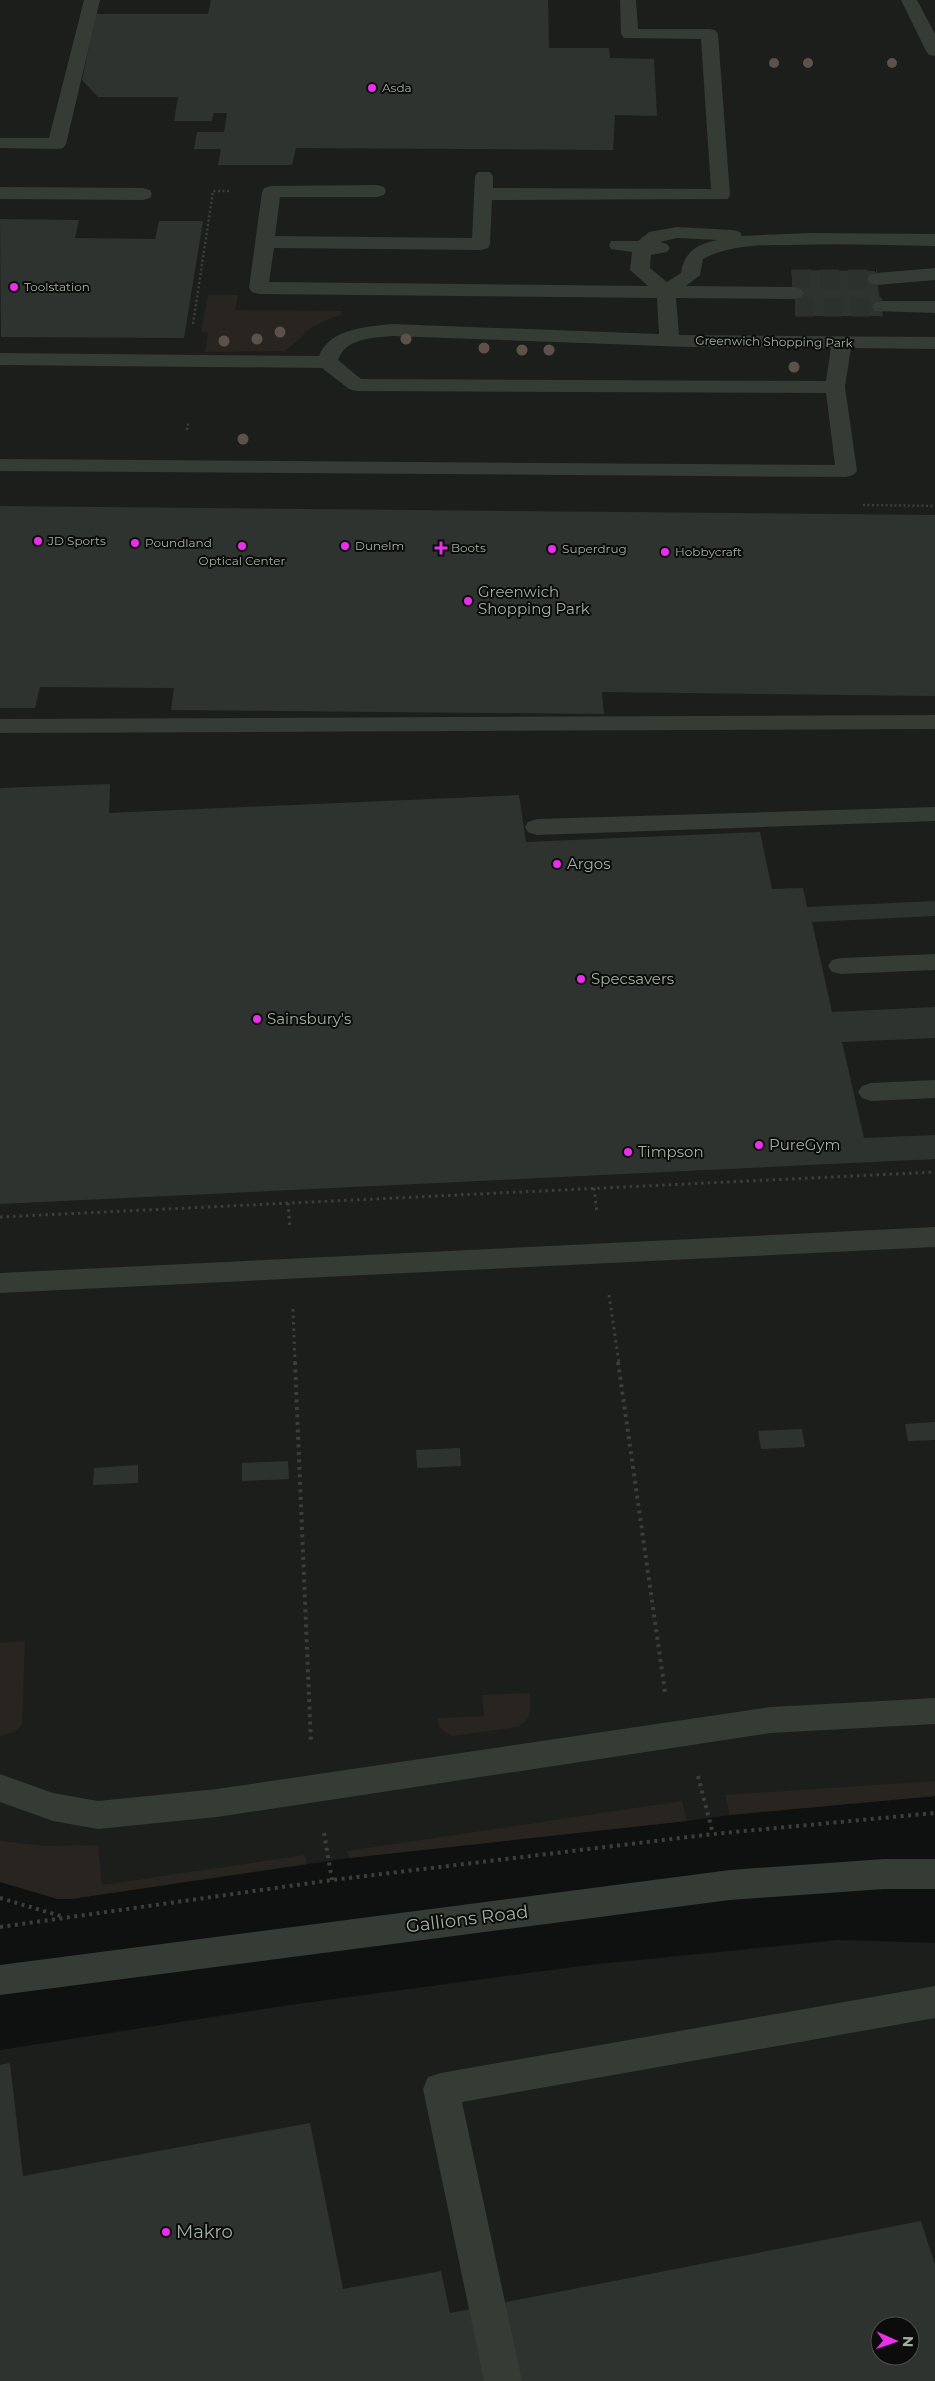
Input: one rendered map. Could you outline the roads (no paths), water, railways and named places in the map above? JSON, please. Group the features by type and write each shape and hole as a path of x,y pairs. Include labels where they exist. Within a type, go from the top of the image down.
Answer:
{"street":[{"path":"0,144 57,144 92,0"},
{"path":"483,194 721,195 709,34 630,34 628,0"},
{"path":"909,0 935,51"},
{"path":"265,242 481,244 484,175 503,175"},
{"path":"580,177 600,194"},
{"path":"377,191 271,192 259,288 794,293 720,293"},
{"path":"0,193 143,194"},
{"path":"669,340 666,292 640,270 641,251 647,242 662,235 685,232 774,239 935,240"},
{"path":"666,292 690,275 691,266 697,254 714,246 734,242 774,239"},
{"path":"618,245 658,247 679,255 691,266"},
{"path":"879,293 935,274"},
{"path":"879,293 935,286"},
{"path":"879,293 935,307"},
{"name":"Greenwich Shopping Park","path":"327,362 329,352 337,343 364,333 392,330 669,340 935,343"},
{"path":"0,465 846,472 835,387 842,342"},
{"path":"0,360 327,362 356,385 835,387"},
{"path":"0,726 935,722"},
{"path":"537,827 935,814"},
{"path":"841,966 935,962"},
{"path":"871,1092 935,1089"},
{"path":"0,1283 935,1237"},
{"path":"0,1788 53,1807 98,1815 217,1803 771,1720 935,1711"},
{"name":"Gallions Road","path":"0,1980 730,1885 884,1874 935,1874"},
{"path":"502,2381 441,2089 935,2002"}],"tunnel":[{"path":"792,279 877,279"},
{"path":"795,307 882,307"}],"place":[{"name":"Asda","path":"372,88"},
{"name":"Toolstation","path":"14,287"},
{"name":"JD Sports","path":"38,541"},
{"name":"Poundland","path":"135,543"},
{"name":"Optical Center","path":"242,546"},
{"name":"Dunelm","path":"345,546"},
{"name":"Boots","path":"441,548"},
{"name":"Superdrug","path":"552,549"},
{"name":"Hobbycraft","path":"665,552"},
{"name":"Greenwich Shopping Park","path":"468,601"},
{"name":"Argos","path":"557,864"},
{"name":"Specsavers","path":"581,979"},
{"name":"Sainsbury's","path":"257,1019"},
{"name":"PureGym","path":"759,1145"},
{"name":"Timpson","path":"628,1152"},
{"name":"Makro","path":"166,2232"}]}
